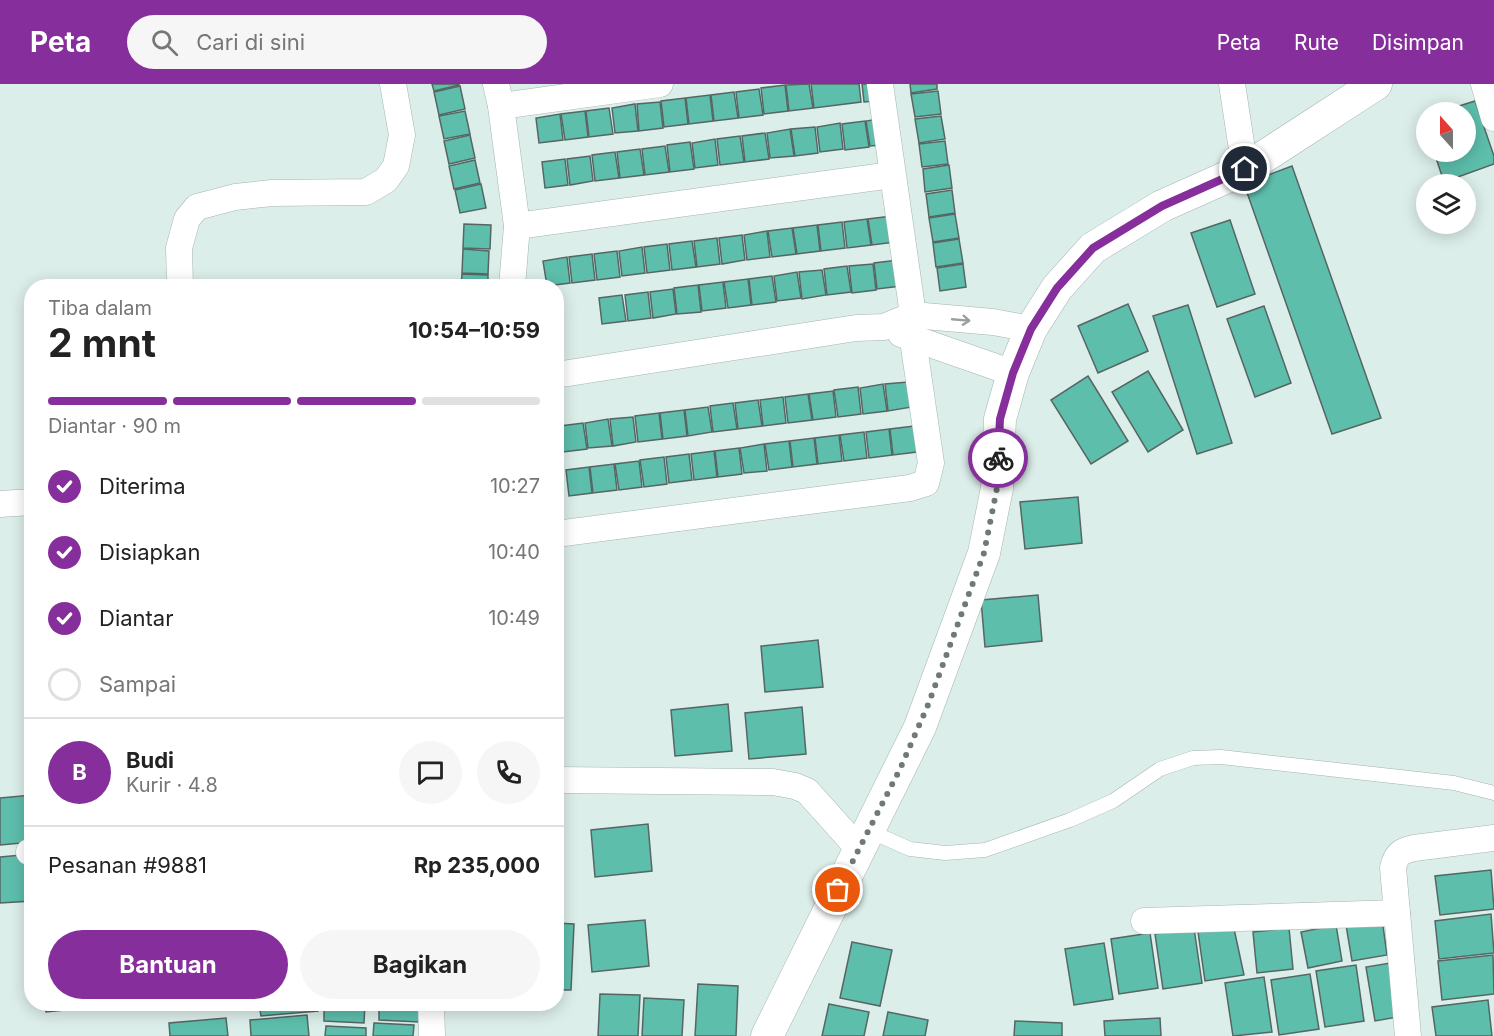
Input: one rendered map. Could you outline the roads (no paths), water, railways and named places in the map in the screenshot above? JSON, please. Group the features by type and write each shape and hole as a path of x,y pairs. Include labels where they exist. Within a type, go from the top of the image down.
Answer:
{"street":[{"path":"180,279 179,248 187,219 197,207 235,197 272,193 366,192 386,180 396,166 402,135 393,84"},
{"path":"513,279 517,226 499,95 660,84"},
{"path":"564,533 910,488 926,483 931,463 880,84"},
{"path":"1232,84 1245,169"},
{"path":"767,1036 920,727 984,553 997,488 1000,419 1013,373 1031,329 1057,288 1093,248 1162,206 1245,169 1376,84"},
{"path":"1484,84 1494,117"},
{"path":"517,226 892,175"},
{"path":"564,374 856,328 913,328 993,322 1031,329"},
{"path":"913,328 1013,373"},
{"path":"0,504 24,502"},
{"path":"564,780 773,782 795,786 807,791 864,840"},
{"path":"1408,1036 1393,868 1395,857 1401,851 1494,838"},
{"path":"1144,921 1397,914"},
{"path":"431,1011 432,1036"}],"lane":[{"path":"864,840 945,853 985,850 1070,820 1113,801 1160,769 1193,758 1221,757 1454,783 1494,793"}]}
